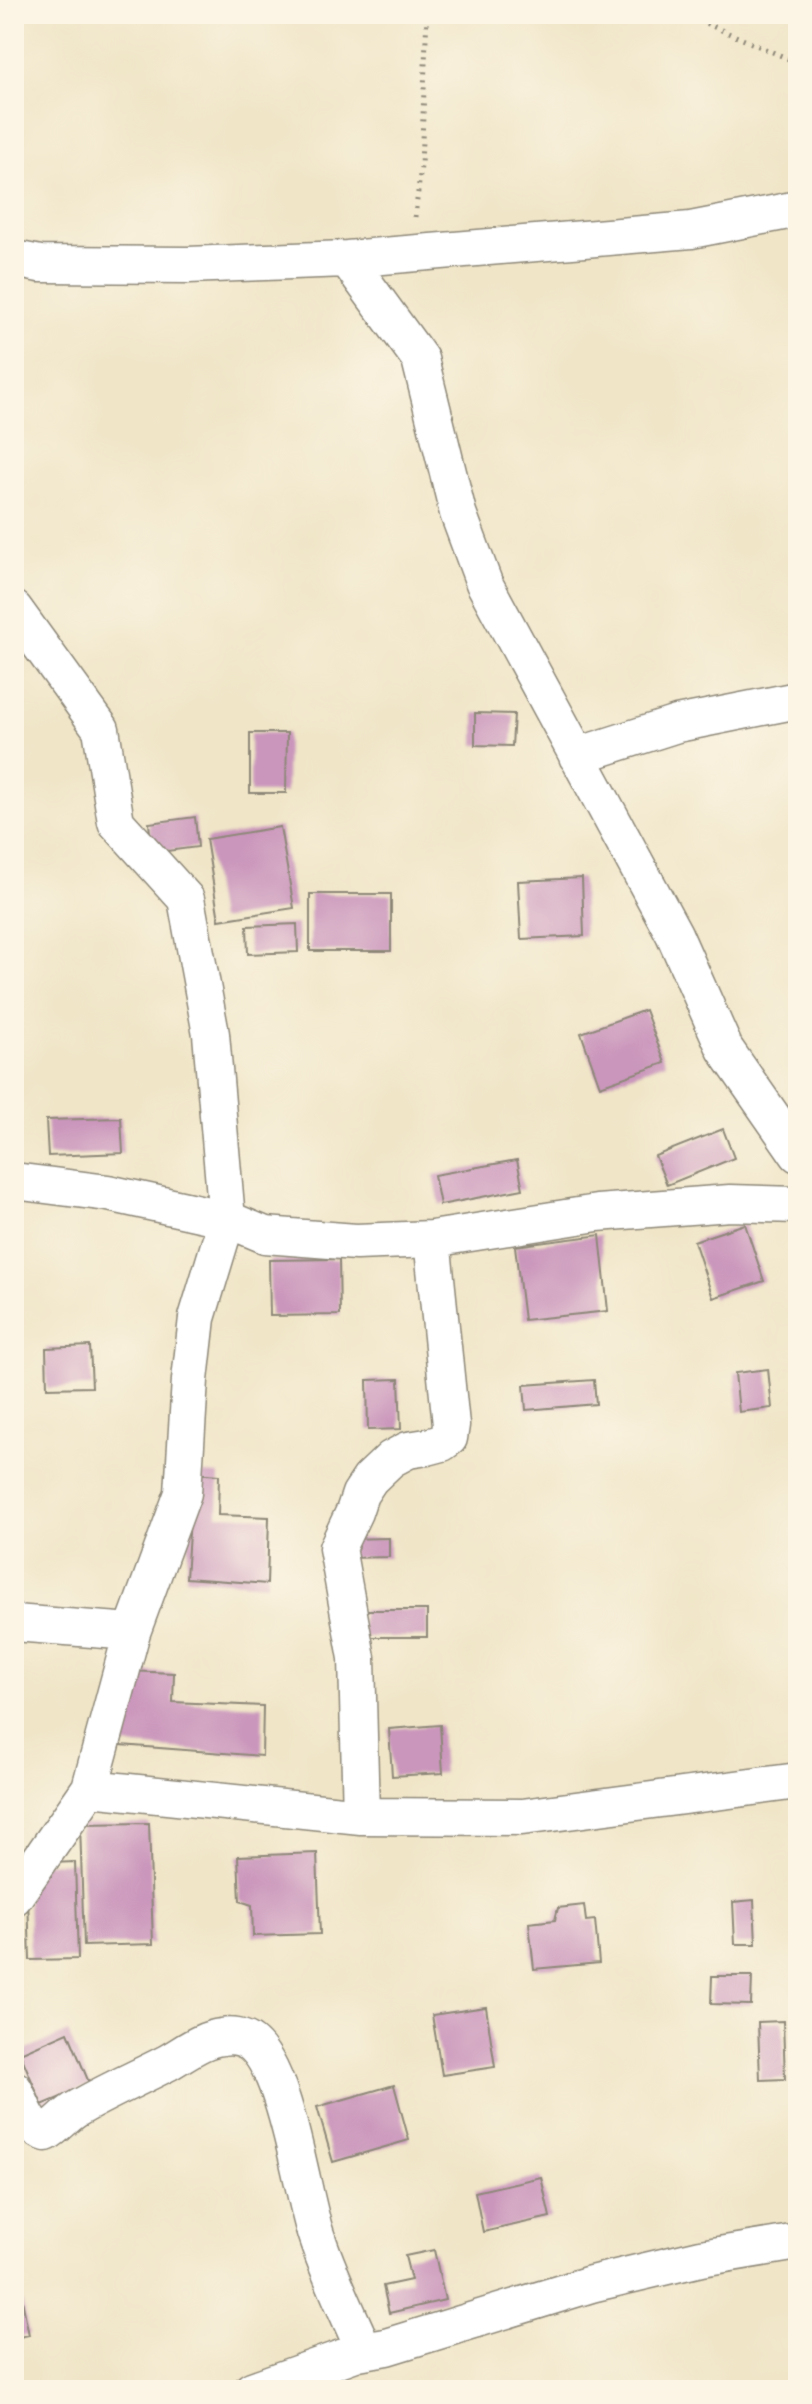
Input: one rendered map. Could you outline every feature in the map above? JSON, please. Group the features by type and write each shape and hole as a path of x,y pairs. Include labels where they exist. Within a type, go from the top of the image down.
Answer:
{"street":[{"path":"14,259 40,264 188,265 347,259 691,230 798,209"},
{"path":"347,259 420,359 458,513 484,583 674,934 725,1049 798,1154"},
{"path":"14,609 101,729 116,822 186,899 211,1034 227,1219 197,1318 183,1493 132,1632 90,1788 14,1897"},
{"path":"577,756 677,724 798,700"},
{"path":"14,1181 108,1193 227,1219 265,1235 316,1241 432,1239 597,1213 730,1203 798,1205"},
{"path":"361,1816 357,1658 337,1548 360,1494 370,1479 391,1459 408,1450 442,1443 449,1438 451,1425 432,1239"},
{"path":"14,1623 132,1632"},
{"path":"90,1788 361,1816 522,1817 798,1781"},
{"path":"14,2089 27,2120 46,2133 70,2113 102,2094 206,2041 224,2036 241,2037 252,2044 274,2079 298,2156 313,2228 327,2268 364,2350"},
{"path":"252,2390 364,2350 386,2347 591,2284 701,2258 798,2242"}],"path":[{"path":"411,254 421,166 427,14"},
{"path":"684,14 798,63"}],"building":[{"path":"475,713 514,714 512,746 475,745"},
{"path":"250,733 287,733 286,793 250,793"},
{"path":"195,817 198,847 152,853 149,823"},
{"path":"280,827 294,908 219,920 206,839"},
{"path":"582,878 584,936 521,939 518,881"},
{"path":"310,894 391,894 391,951 310,951"},
{"path":"297,924 298,952 248,954 247,926"},
{"path":"645,1010 665,1063 600,1086 581,1033"},
{"path":"121,1118 123,1153 48,1156 46,1120"},
{"path":"723,1129 734,1158 667,1185 655,1156"},
{"path":"517,1160 523,1189 440,1205 434,1175"},
{"path":"745,1224 764,1281 713,1298 694,1241"},
{"path":"600,1235 608,1311 524,1320 515,1246"},
{"path":"339,1259 340,1315 270,1316 269,1260"},
{"path":"90,1346 92,1387 47,1388 46,1348"},
{"path":"768,1369 772,1408 739,1412 735,1373"},
{"path":"399,1379 401,1429 368,1430 367,1380"},
{"path":"594,1380 596,1404 526,1410 524,1385"},
{"path":"193,1473 219,1475 218,1515 269,1517 267,1584 186,1578"},
{"path":"389,1538 389,1557 347,1558 346,1539"},
{"path":"362,1610 427,1610 427,1637 362,1637"},
{"path":"126,1671 174,1673 173,1702 263,1706 262,1756 121,1745"},
{"path":"440,1725 443,1773 392,1776 389,1729"},
{"path":"149,1823 153,1944 84,1946 80,1824"},
{"path":"317,1853 320,1934 253,1936 252,1905 240,1901 238,1856"},
{"path":"75,1862 78,1959 30,1960 27,1864"},
{"path":"754,1900 756,1944 735,1944 733,1902"},
{"path":"584,1905 586,1921 595,1920 599,1963 534,1969 529,1923 555,1920 558,1908"},
{"path":"712,1976 752,1976 751,2005 711,2004"},
{"path":"486,2007 495,2067 442,2075 432,2015"},
{"path":"783,2021 785,2079 760,2080 758,2022"},
{"path":"68,2032 90,2085 42,2105 20,2053"},
{"path":"394,2085 409,2140 333,2162 317,2107"},
{"path":"541,2177 550,2217 483,2232 475,2192"},
{"path":"434,2250 445,2300 389,2313 383,2286 411,2280 405,2256"},
{"path":"792,2257 798,2257 798,2287 795,2287"},
{"path":"21,2295 29,2335 14,2338 14,2297"}]}
